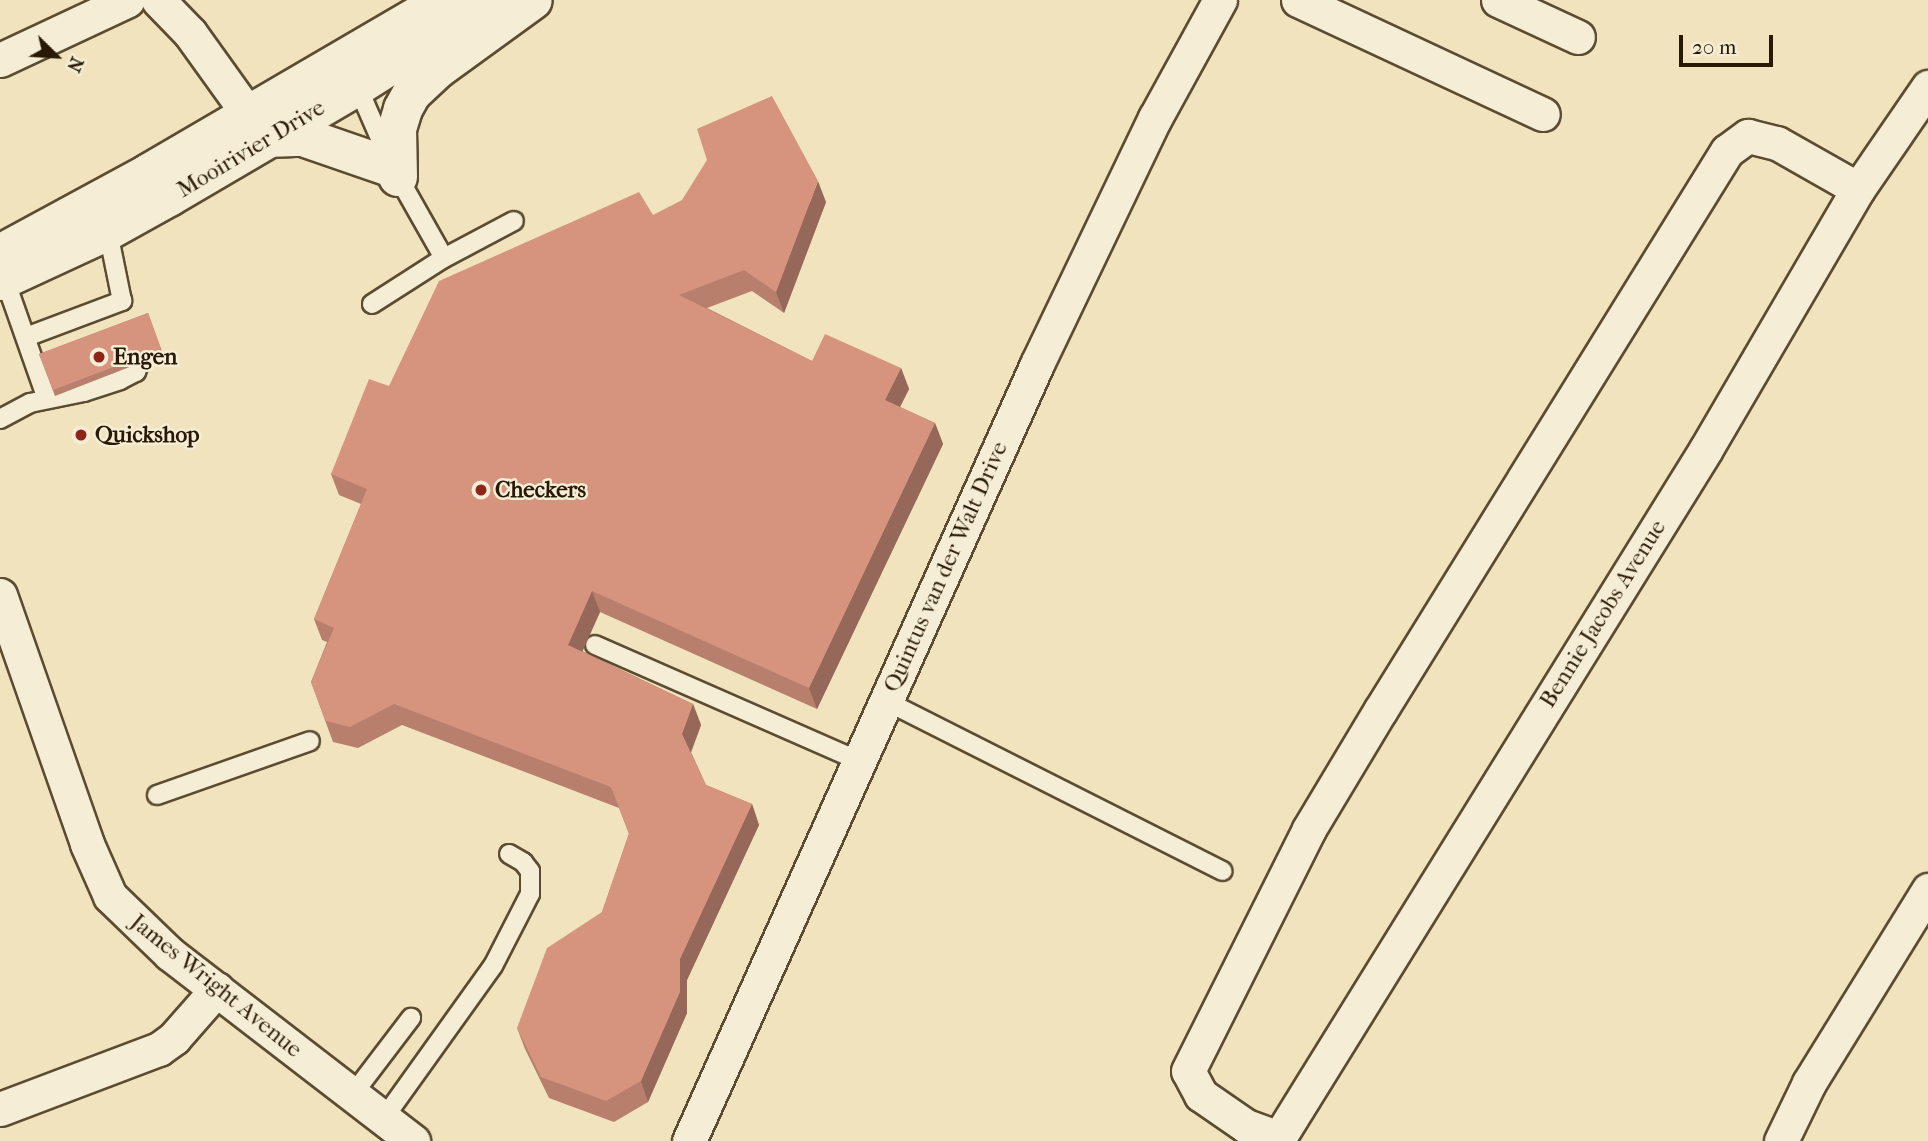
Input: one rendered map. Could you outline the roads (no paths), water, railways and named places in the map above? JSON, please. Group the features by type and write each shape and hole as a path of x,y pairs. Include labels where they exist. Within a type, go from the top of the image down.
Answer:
{"street":[{"path":"0,60 128,0"},
{"path":"158,0 190,33 258,126 303,137 396,172 397,129 402,109 412,93 438,69 533,0"},
{"name":"Mooirivier Drive","path":"351,72 445,0"},
{"name":"Mooirivier Drive","path":"1,270 106,215 196,182 258,126 351,72 493,0"},
{"name":"Quintus van der Walt Drive","path":"689,1141 1037,364 1155,118 1220,0"},
{"path":"1298,0 1543,114"},
{"path":"1499,0 1578,37"},
{"name":"Bennie Jacobs Avenue","path":"1278,1140 1706,449 1858,189 1928,88"},
{"path":"1278,1140 1246,1126 1201,1095 1188,1071 1309,829 1380,711 1727,151 1748,136 1777,143 1858,189"},
{"name":"James Wright Avenue","path":"0,595 87,844 110,896 143,930 413,1141"},
{"path":"1782,1141 1809,1083 1928,890"},
{"path":"0,1109 159,1049 174,1038 217,989"}],"lane":[{"path":"351,72 396,172 444,258"},
{"path":"26,337 124,307 106,215"},
{"path":"372,304 444,258 514,221"},
{"path":"1,270 47,399"},
{"path":"0,419 30,403 120,380 136,372 139,364"},
{"path":"595,645 859,761"},
{"path":"886,701 1222,872"},
{"path":"157,796 310,741"},
{"path":"384,1118 493,966 530,894 530,871 523,862 509,853"},
{"path":"353,1094 411,1018"}],"place":[{"name":"Engen","path":"99,357"},
{"name":"Quickshop","path":"81,435"},
{"name":"Checkers","path":"481,490"}]}
